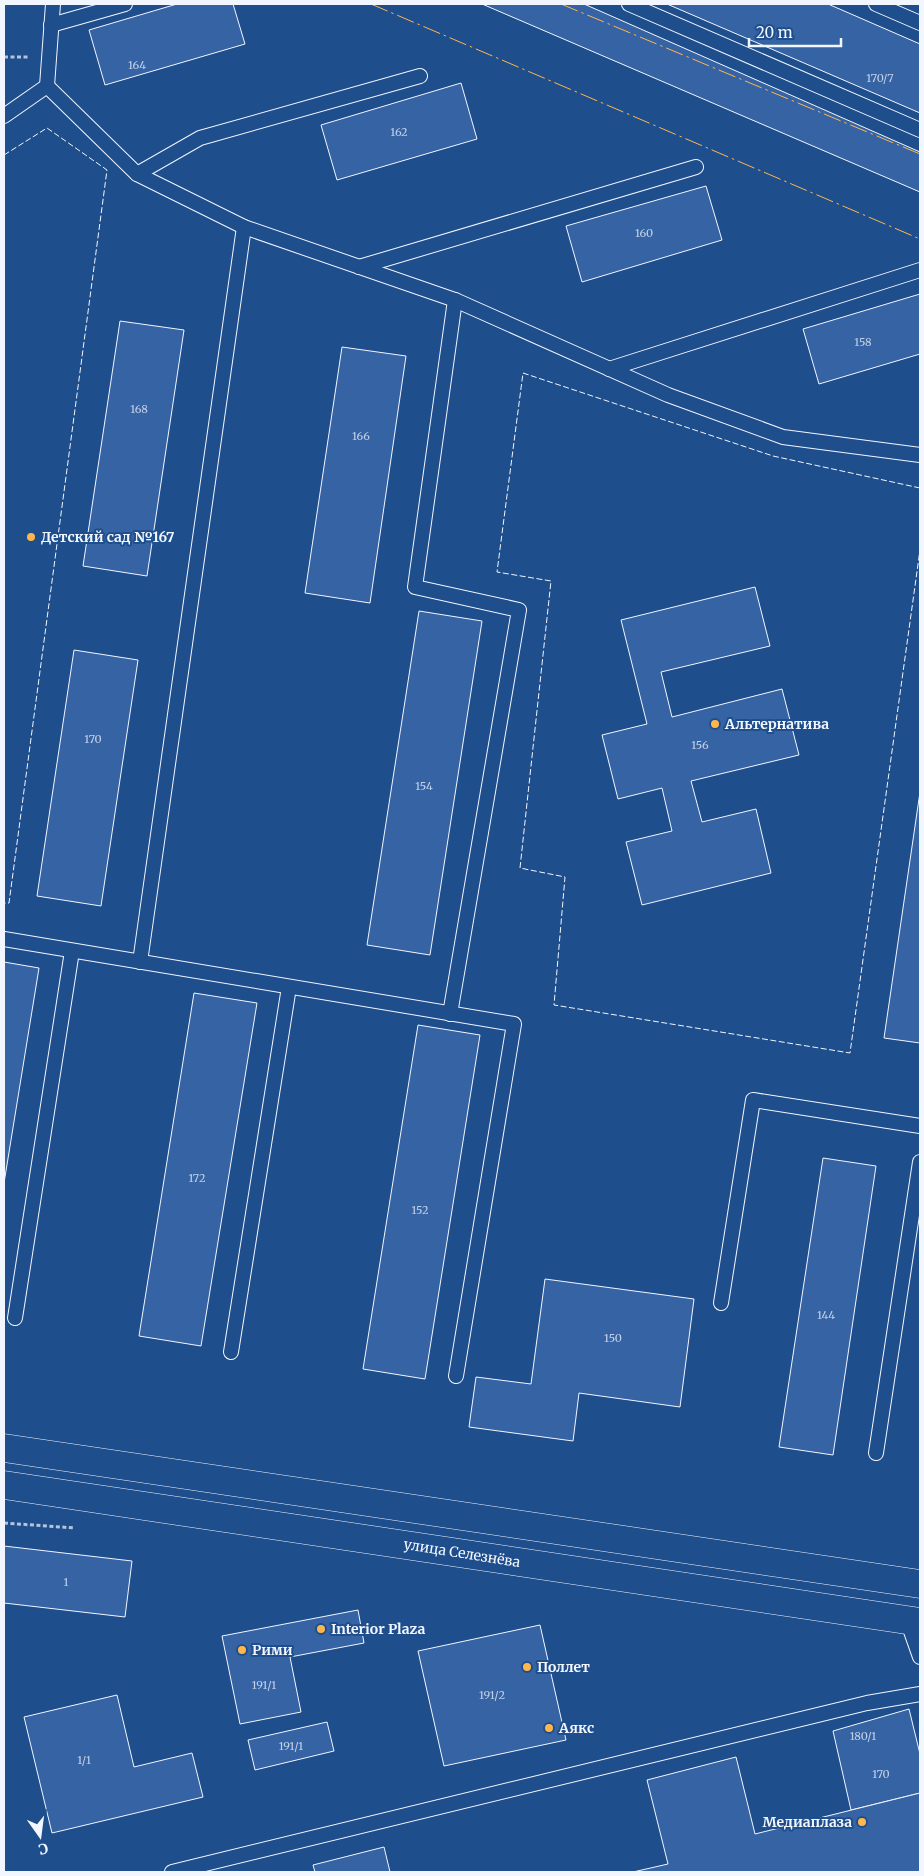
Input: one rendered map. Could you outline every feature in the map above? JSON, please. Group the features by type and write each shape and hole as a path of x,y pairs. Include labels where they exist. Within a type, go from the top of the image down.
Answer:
{"main road":[{"path":"4,1448 920,1584"},
{"name":"улица Селезнёва","path":"4,1485 914,1621"}],"lane":[{"path":"53,4 47,86 137,174 244,227 455,300 668,395 783,438 920,455"},
{"path":"51,25 125,4"},
{"path":"629,4 920,130"},
{"path":"876,4 920,23"},
{"path":"137,174 200,138 420,76"},
{"path":"4,116 47,86"},
{"path":"359,267 696,167"},
{"path":"140,962 244,227"},
{"path":"609,369 920,270"},
{"path":"450,1014 519,610 415,586 455,300"},
{"path":"4,940 514,1024 456,1376"},
{"path":"15,1318 72,951"},
{"path":"231,1352 289,987"},
{"path":"721,1303 753,1100 920,1126"},
{"path":"876,1453 920,1162"},
{"path":"914,1621 920,1657"},
{"path":"172,1872 867,1702 920,1694"}],"building":[{"path":"177,4 233,4 245,44 105,85 89,30"},
{"path":"482,4 584,4 920,152 920,192"},
{"path":"667,4 828,4 920,44 920,113"},
{"path":"461,83 477,139 337,180 321,125"},
{"path":"706,186 722,240 582,282 566,226"},
{"path":"920,294 920,354 819,384 803,329"},
{"path":"120,321 184,330 147,576 83,566"},
{"path":"342,347 406,356 370,603 305,593"},
{"path":"755,587 770,646 661,672 672,717 782,689 799,755 691,781 702,822 756,809 771,873 642,905 626,842 672,831 662,788 618,799 602,735 647,724 621,620"},
{"path":"419,611 482,621 430,955 367,945"},
{"path":"74,650 138,660 101,906 37,896"},
{"path":"920,792 920,1043 884,1038"},
{"path":"4,962 39,968 4,1183"},
{"path":"194,993 257,1003 201,1346 139,1336"},
{"path":"418,1025 480,1035 425,1379 363,1369"},
{"path":"823,1158 876,1166 833,1455 779,1447"},
{"path":"545,1279 694,1299 680,1407 579,1393 573,1441 469,1427 476,1377 531,1384"},
{"path":"4,1546 132,1561 125,1617 4,1603"},
{"path":"358,1610 364,1643 290,1657 301,1712 240,1724 222,1636"},
{"path":"540,1625 566,1740 444,1766 418,1651"},
{"path":"117,1695 134,1767 192,1753 203,1797 52,1833 24,1717"},
{"path":"909,1709 920,1754 920,1793 851,1810 833,1731"},
{"path":"327,1722 334,1751 255,1770 248,1740"},
{"name":"Медиаплаза","path":"736,1757 755,1834 920,1793 920,1872 633,1872 668,1864 647,1780"},
{"path":"384,1847 390,1872 315,1872 313,1865"}],"fence":[{"path":"4,155 47,128 107,170 9,903 4,903"},
{"path":"920,488 773,456 523,373 497,572 551,581 520,868 565,877 554,1005 850,1053 920,550"}],"power":[{"path":"371,4 920,239"},
{"path":"561,4 920,154"}],"place":[{"name":"Детский сад №167","path":"31,537"},
{"name":"Альтернатива","path":"715,724"},
{"name":"Interior Plaza","path":"321,1629"},
{"name":"Рими","path":"242,1650"},
{"name":"Поллет","path":"527,1667"},
{"name":"Аякс","path":"549,1728"},
{"name":"Медиаплаза","path":"862,1822"}]}
